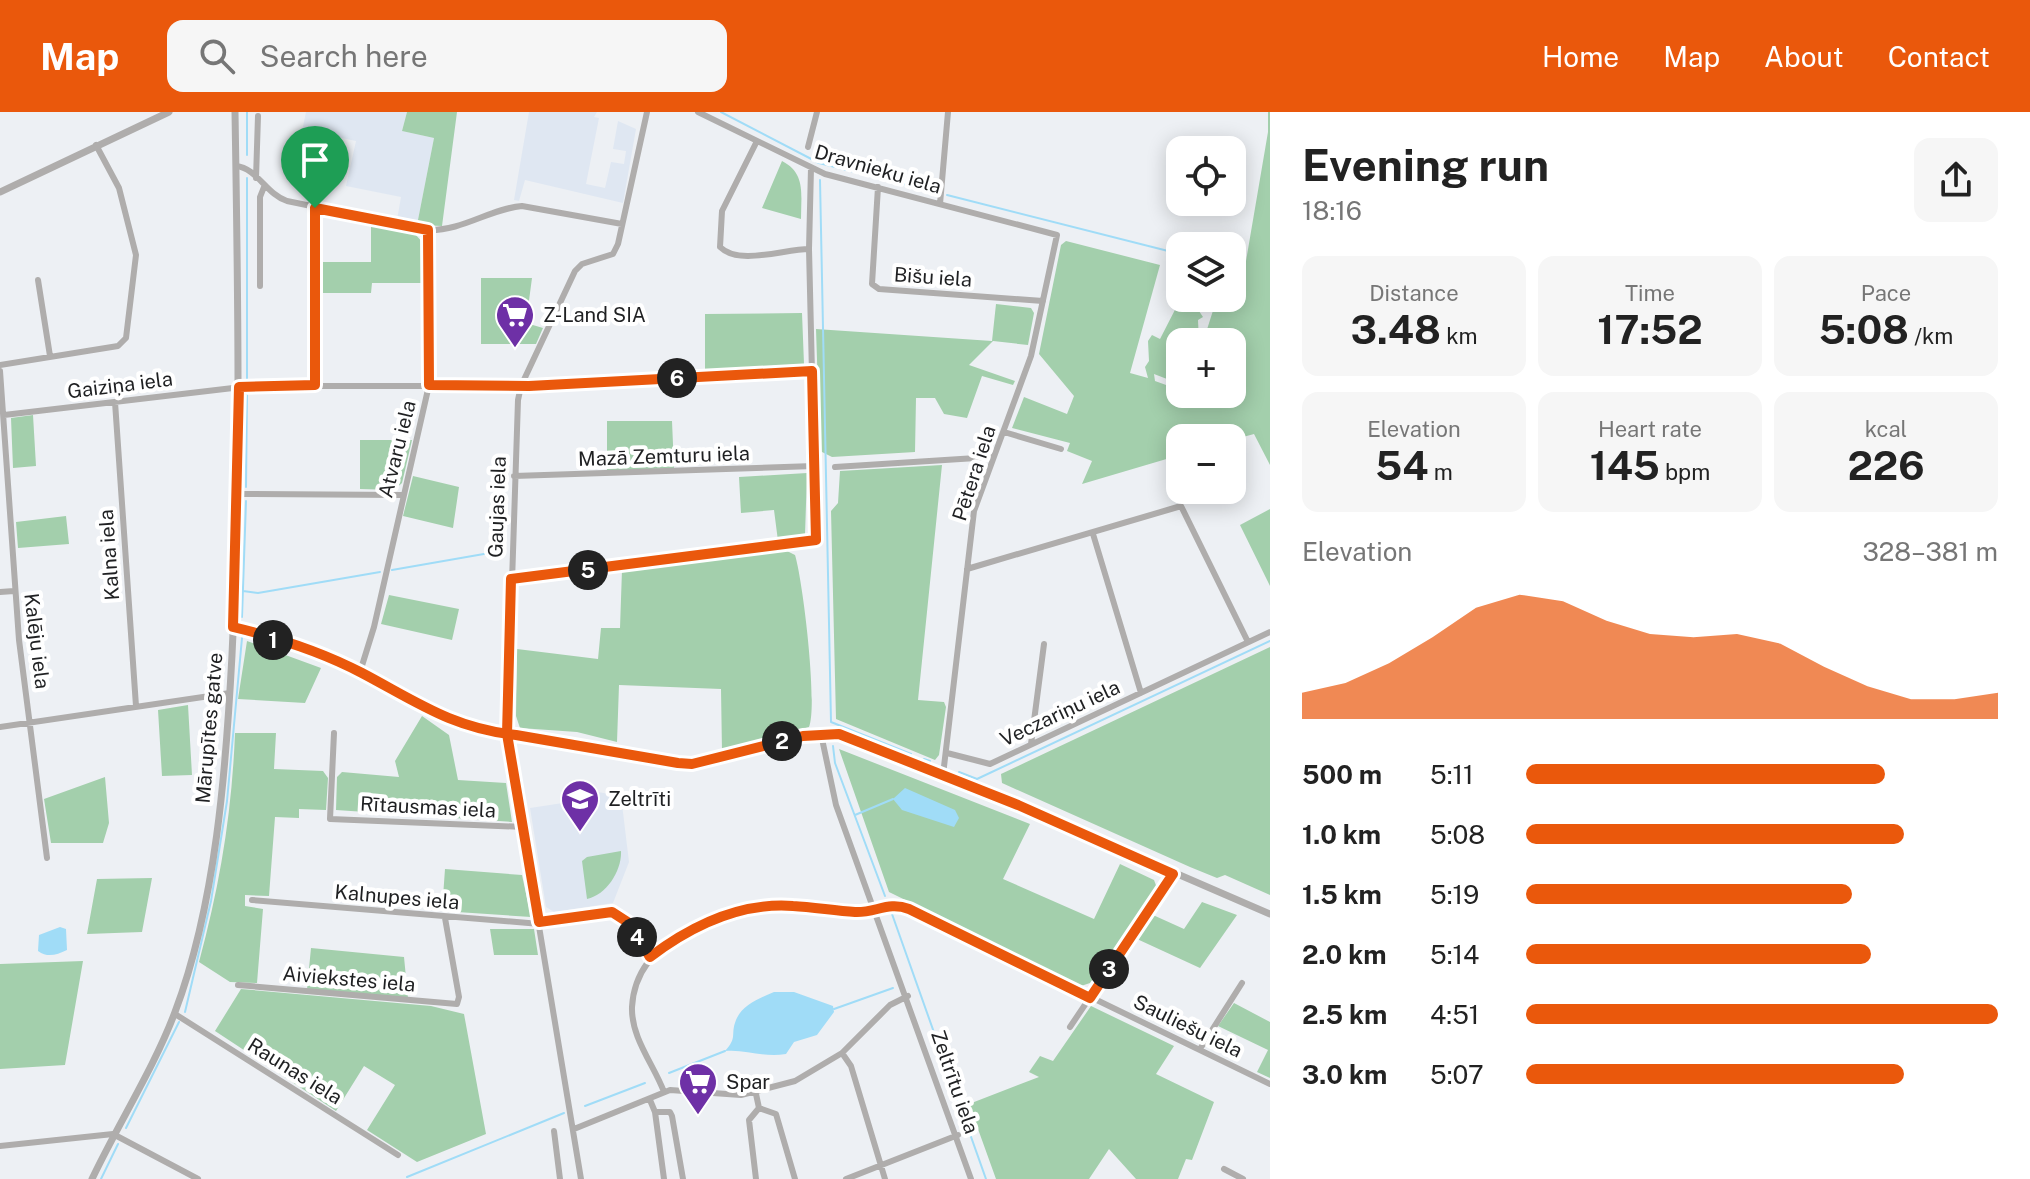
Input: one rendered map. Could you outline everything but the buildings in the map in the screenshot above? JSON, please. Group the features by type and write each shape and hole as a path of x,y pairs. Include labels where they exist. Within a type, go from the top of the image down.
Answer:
{"street":[{"path":"0,192 169,112"},
{"name":"Mārupītes gatve","path":"92,1179 175,1014 190,965 222,788 230,693 238,494 241,166 235,112"},
{"name":"Gaujas iela","path":"581,1179 507,734 514,476 521,386 575,271 582,264 613,254 647,112"},
{"name":"Dravnieku iela","path":"698,112 811,168 1057,235"},
{"path":"808,147 817,112"},
{"path":"940,204 948,112"},
{"path":"256,178 258,116"},
{"path":"757,141 722,211 720,247 730,255 742,256 809,249"},
{"path":"0,368 50,356 118,346 126,338 136,255 119,188 96,145"},
{"path":"258,156 241,166 279,198 428,230 449,230 510,207 522,206 622,224"},
{"path":"511,579 816,540 809,249 811,168"},
{"path":"260,286 260,197 264,187"},
{"name":"Bišu iela","path":"878,187 872,284 879,289 1043,301"},
{"path":"315,208 315,385"},
{"name":"Atvaru iela","path":"360,672 371,638 429,385 428,230"},
{"name":"Pētera iela","path":"943,775 974,511 1031,356 1057,235"},
{"path":"38,280 50,356"},
{"name":"Kalēju iela","path":"0,368 14,591 47,858"},
{"name":"Gaiziņa iela","path":"4,415 239,387 521,386 812,371"},
{"name":"Kalna iela","path":"115,402 136,706"},
{"path":"1004,432 1061,449"},
{"path":"835,467 992,457"},
{"name":"Mazā Zemturu iela","path":"514,476 814,466"},
{"path":"238,494 402,495"},
{"path":"967,569 1181,506 1248,642"},
{"name":"Veczariņu iela","path":"1093,534 1141,693"},
{"path":"0,592 14,591"},
{"path":"233,627 360,672 440,717 507,734 692,764 821,734 839,734 1270,914"},
{"name":"Veczariņu iela","path":"947,753 990,764 1270,632"},
{"path":"1031,744 1044,644"},
{"path":"0,727 230,693"},
{"name":"Rītausmas iela","path":"334,733 330,819 524,827"},
{"name":"Zeltrītu iela","path":"821,734 828,780 958,1135 971,1179"},
{"path":"1070,1027 1173,874"},
{"name":"Kalnupes iela","path":"252,900 445,918 540,923 612,912 629,923 650,957"},
{"name":"Sauliešu iela","path":"874,909 892,904 909,909 1270,1084"},
{"path":"664,1092 633,1020 634,996 650,957 697,926 738,911 790,905 858,913 874,909"},
{"name":"Aiviekstes iela","path":"238,985 457,1004 459,997 445,918"},
{"path":"1200,1049 1242,983"},
{"path":"574,1129 664,1092 756,1094 795,1081 842,1053 890,1005 908,996"},
{"name":"Raunas iela","path":"175,1014 398,1155"},
{"path":"842,1053 851,1066 885,1179"},
{"path":"756,1094 759,1108"},
{"path":"650,1100 655,1112 664,1179"},
{"path":"756,1179 749,1120 759,1108"},
{"path":"759,1108 776,1114 795,1179"},
{"path":"655,1112 670,1112 672,1116 683,1179"},
{"path":"554,1131 560,1179"},
{"path":"0,1146 113,1134 198,1179"},
{"path":"846,1179 958,1135"},
{"path":"1224,1169 1243,1179"}],"shaded area":[{"path":"306,112 407,112 402,131 434,138 417,225 397,220 401,197 346,186 356,141 328,135 324,151 299,146"},
{"path":"529,112 597,112 594,117 599,118 586,184 605,188 611,162 624,164 626,151 613,149 618,121 636,129 623,203 525,180 519,201 514,200"},
{"name":"Zeltrīti","path":"592,791 621,796 629,862 613,903 554,912 546,907 530,808 576,801 576,795"}],"green space":[{"path":"407,112 457,112 442,226 417,225 434,138 402,131"},
{"path":"1270,112 1270,465 1254,434 1246,436 1246,424 1166,424 1166,459 1082,484 1092,461 1067,451 1070,443 1012,428 1024,397 1067,414 1074,396 1039,354 1061,245 1066,241 1160,265 1130,373 1148,378 1145,367 1149,361 1148,341 1152,335 1160,339 1174,312 1200,312 1203,317 1198,320 1198,328 1166,328 1166,379 1154,374 1155,381 1166,385 1166,408 1246,408 1246,328 1207,328 1213,312 1246,312 1246,261"},
{"path":"782,161 799,178 801,219 762,208"},
{"path":"371,225 414,233 425,245 424,283 372,283 371,293 318,293 318,262 371,262"},
{"path":"481,278 532,278 526,323 543,328 536,344 481,344"},
{"path":"996,304 1031,308 1034,313 1028,345 993,341 969,365 1015,381 1013,385 982,376 967,418 944,414 935,398 916,398 915,452 832,457 820,451 816,329 992,341"},
{"path":"802,313 804,364 705,370 705,314"},
{"path":"33,415 36,466 13,468 11,418"},
{"path":"607,421 672,421 674,468 607,471"},
{"path":"360,440 412,440 402,483 394,490 360,489"},
{"path":"942,465 918,700 944,702 946,707 939,755 935,760 836,719 831,511 838,503 840,471"},
{"path":"807,473 805,535 778,541 774,510 741,513 739,477"},
{"path":"413,476 459,487 453,528 403,516"},
{"path":"1270,509 1270,586 1240,525"},
{"path":"66,516 69,544 18,548 16,522"},
{"path":"785,550 795,555 805,615 812,694 809,727 722,752 721,689 619,685 617,742 577,732 520,728 516,716 517,649 598,659 601,628 620,628 622,570"},
{"path":"389,595 459,609 452,640 381,624"},
{"path":"247,641 321,668 305,703 238,699"},
{"path":"1270,647 1270,895 1225,875 1217,878 1190,867 1002,783 1001,774"},
{"path":"188,705 192,775 162,776 158,710"},
{"path":"422,716 449,735 458,780 506,783 512,822 336,810 337,777 342,772 399,777 395,761"},
{"path":"235,733 276,733 274,769 323,771 328,778 326,810 299,809 299,818 275,817 269,896 245,895 245,906 263,909 257,983 230,982 199,962 224,848"},
{"path":"839,749 1030,824 1003,879 1094,919 1120,864 1154,880 1157,888 1090,983 1081,986 889,892"},
{"path":"105,777 109,823 103,843 51,843 44,799"},
{"path":"621,851 612,881 601,892 587,899 582,861 587,857"},
{"path":"445,869 522,875 531,917 442,911"},
{"path":"152,878 142,932 87,934 97,879"},
{"path":"1202,902 1237,915 1200,968 1137,939 1153,915 1184,929"},
{"path":"490,929 534,929 538,955 494,955"},
{"path":"311,948 404,957 408,998 307,989"},
{"path":"83,961 65,1065 0,1069 0,964"},
{"path":"241,989 431,1006 464,1014 486,1134 417,1162 367,1130 395,1085 364,1066 336,1111 215,1031"},
{"path":"1234,1003 1270,1022 1270,1078 1257,1072 1268,1050 1218,1026"},
{"path":"1091,1006 1174,1046 1156,1074 1214,1102 1192,1160 1186,1159 1178,1179 1136,1179 1109,1149 1089,1179 996,1179 969,1104 1039,1077 1029,1072 1040,1056 1053,1061"}],"water":[{"path":"905,788 955,810 959,818 954,827 902,810 893,799"},
{"path":"60,927 66,929 67,950 52,955 38,951 39,935"},
{"path":"774,992 794,992 833,1006 834,1012 817,1035 794,1042 786,1054 725,1051 742,1010"}],"waterway":[{"path":"247,112 247,155"},
{"path":"721,112 819,163 935,192"},
{"path":"247,178 247,380"},
{"path":"820,180 831,722 911,754"},
{"path":"947,195 1166,250"},
{"path":"246,487 247,392"},
{"path":"242,617 246,501"},
{"path":"392,570 501,551"},
{"path":"243,591 258,593 380,572"},
{"path":"185,1012 211,901 227,801 242,638"},
{"path":"959,772 977,779 1270,641"},
{"path":"833,746 835,763 885,896"},
{"path":"924,759 930,761"},
{"path":"855,815 893,799"},
{"path":"892,914 986,1179"},
{"path":"834,1009 893,988"},
{"path":"126,1128 179,1022"},
{"path":"669,1073 725,1051"},
{"path":"585,1106 645,1083"},
{"path":"407,1177 564,1113"},
{"path":"101,1179 118,1144"}],"place":[{"name":"Z-Land SIA","path":"515,349"},
{"name":"Zeltrīti","path":"580,833"},
{"name":"Spar","path":"698,1116"}],"route":[{"path":"315,208 315,385 239,387 233,627 338,662 460,725 507,734 692,764 803,736 839,734 1018,805 1173,874 1090,998 900,905 892,904 858,913 790,905 738,911 697,926 650,957 629,923 612,912 539,922 507,734 511,579 816,540 812,371 529,386 429,385 428,230 315,208"}]}
